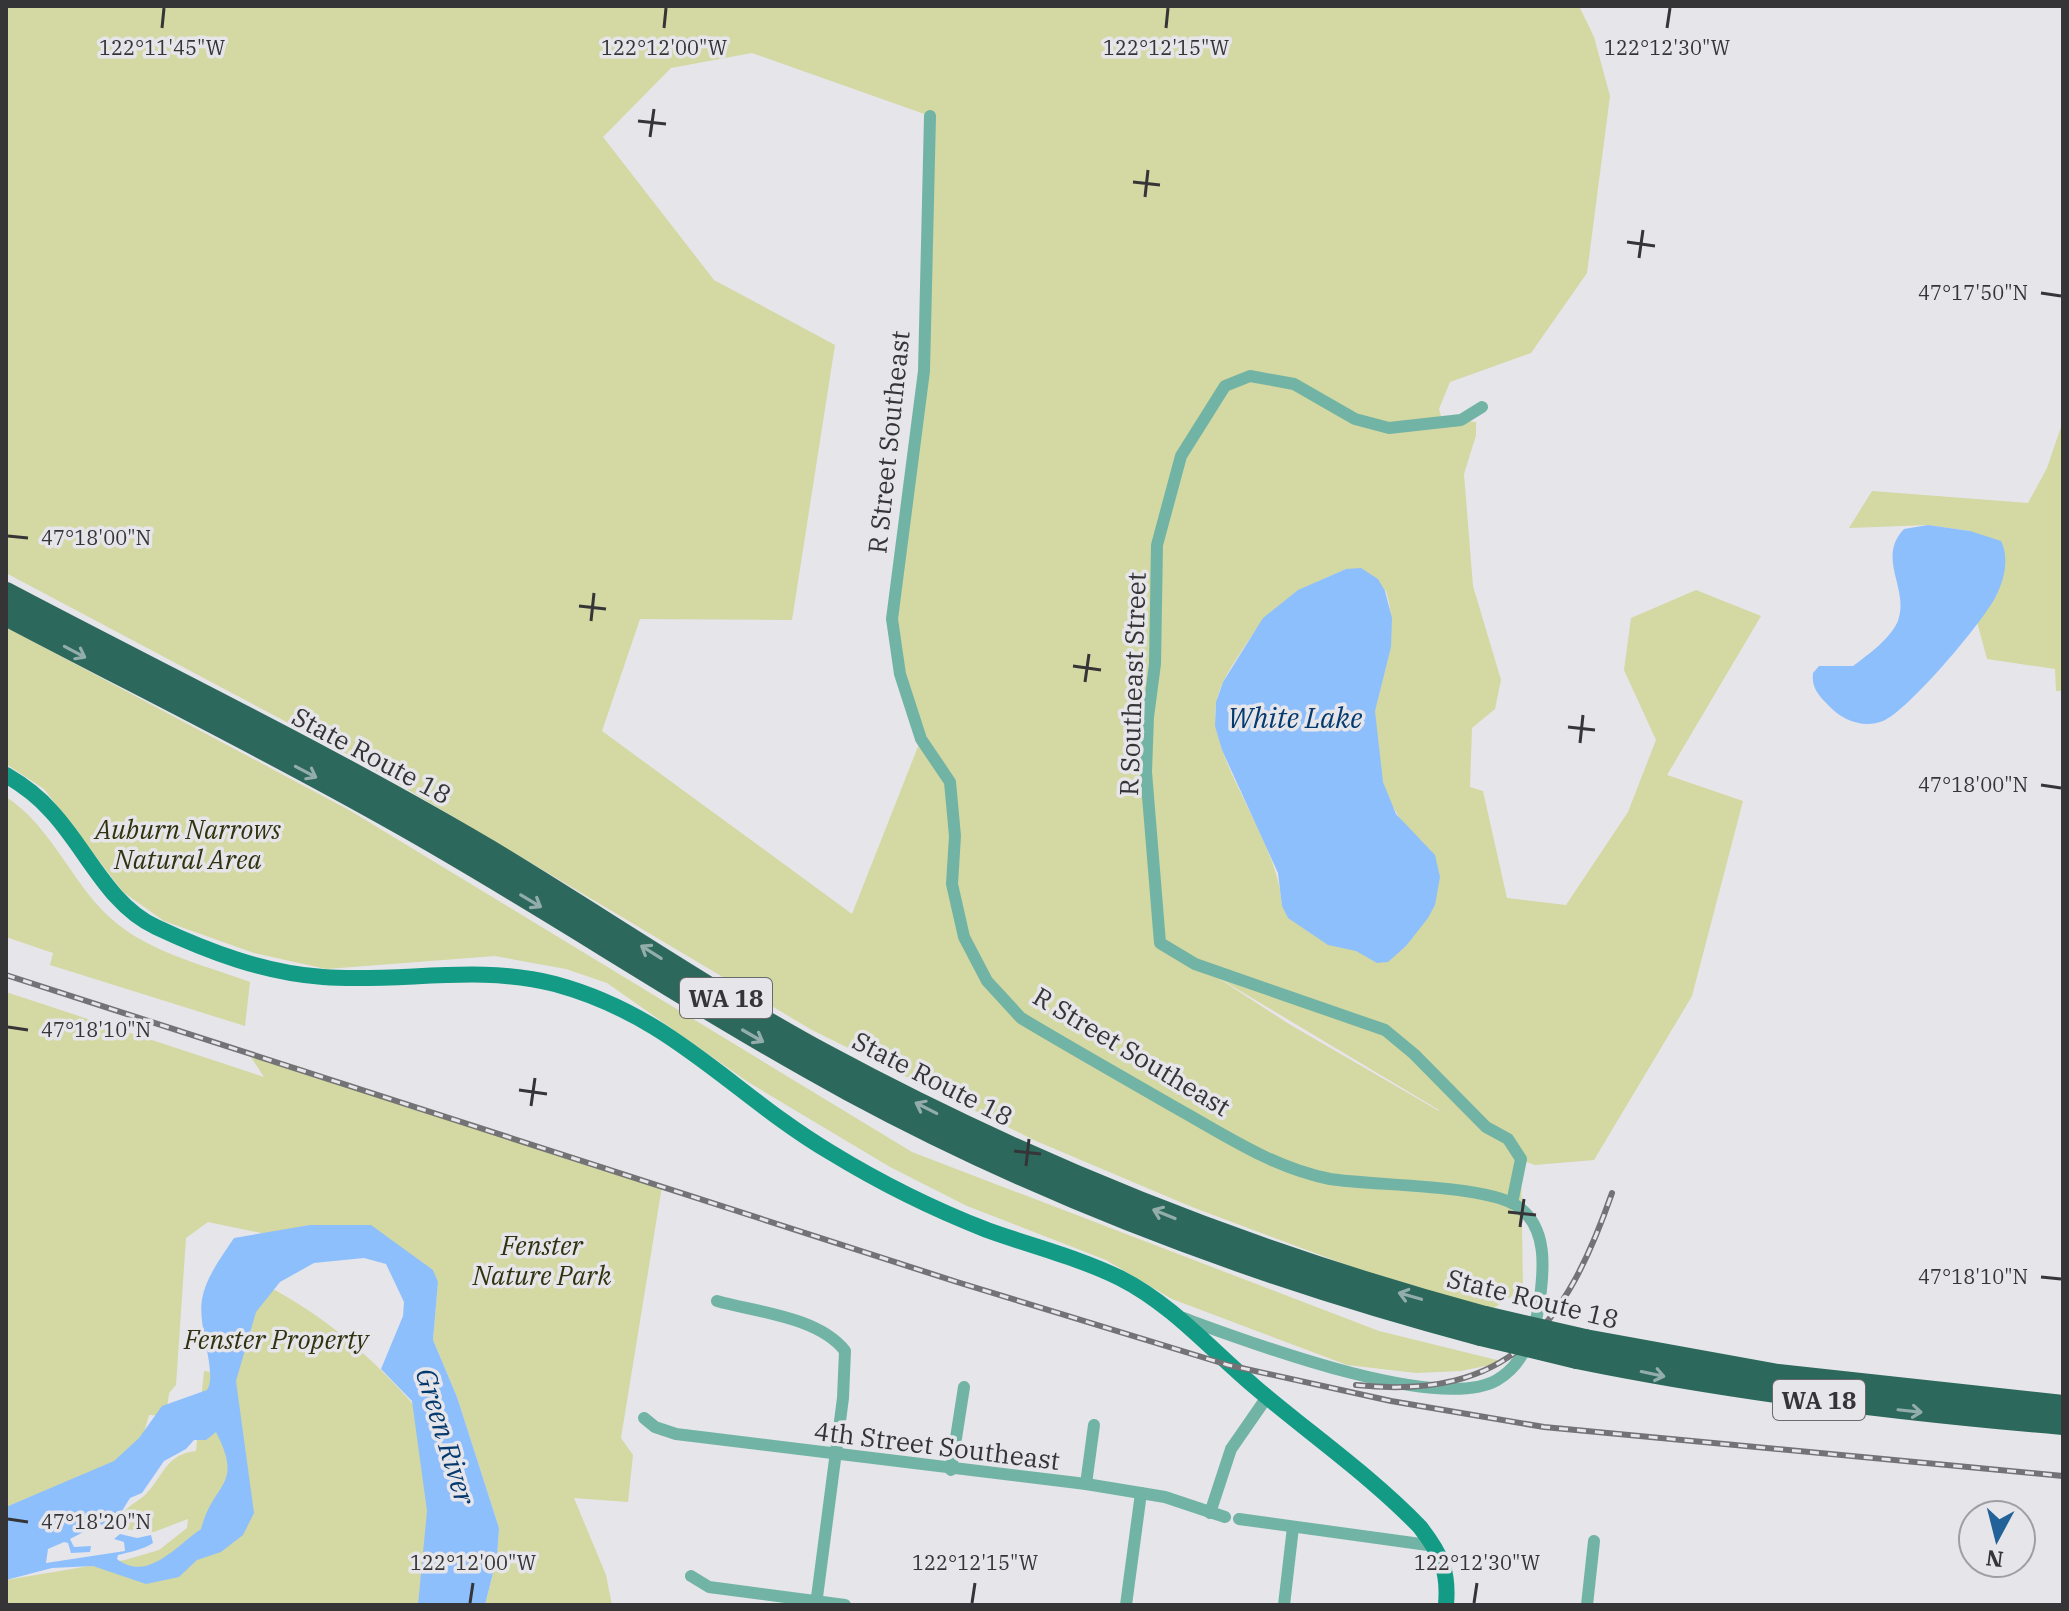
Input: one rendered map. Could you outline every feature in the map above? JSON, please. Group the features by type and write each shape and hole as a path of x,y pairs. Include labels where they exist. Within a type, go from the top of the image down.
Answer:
{"highway":[{"name":"State Route 18","path":"6,593 402,802 489,851 734,1003 927,1109 1057,1169 1184,1222 1483,1326"},
{"name":"State Route 18","path":"6,615 393,819 751,1035 914,1124 1051,1188 1201,1248 1360,1302 1483,1326 1718,1386 1844,1404 2063,1424"},
{"name":"State Route 18","path":"1581,1349 1781,1376 2063,1406"}],"main road":[{"path":"6,775 31,791 54,813 111,888 152,925 229,957 281,972 357,978 497,974 556,985 630,1011 667,1032 830,1153 971,1224 1121,1279 1180,1317 1267,1397 1412,1518 1435,1546 1447,1576 1446,1605"}],"street":[{"name":"R Street Southeast","path":"930,116 924,371 892,619 900,674 921,739 950,782 955,836 952,884 964,937 987,981 1021,1018 1283,1167 1333,1179 1484,1195 1512,1203"},
{"name":"R Southeast Street","path":"1482,407 1461,420 1389,428 1355,419 1294,384 1250,376 1225,386 1181,456 1157,545 1155,664 1146,772 1160,943 1195,964 1385,1030 1414,1054 1486,1127 1508,1139 1521,1159 1512,1203"},
{"path":"1180,1317 1242,1340 1369,1377 1451,1389 1485,1385 1505,1375 1521,1359 1531,1337 1540,1301 1543,1256 1539,1233 1528,1216 1512,1203"},
{"path":"717,1301 802,1324 830,1336 845,1351 843,1398 816,1603"},
{"path":"951,1470 964,1387"},
{"path":"1210,1513 1231,1449 1267,1397"},
{"name":"4th Street Southeast","path":"644,1418 655,1427 676,1434 951,1470 1086,1484 1141,1493 1225,1517"},
{"path":"1086,1484 1094,1425"},
{"path":"1126,1605 1141,1493"},
{"path":"1239,1519 1435,1546"},
{"path":"1284,1605 1293,1527"},
{"path":"1587,1605 1594,1541"},
{"path":"691,1576 709,1587 845,1605"}],"green space":[{"path":"6,6 1579,6 1594,37 1610,96 1587,273 1531,353 1450,382 1439,409 1442,419 1476,422 1476,435 1464,474 1473,586 1501,680 1495,709 1472,728 1470,787 1483,791 1507,898 1566,905 1628,812 1656,740 1624,670 1631,618 1696,590 1761,616 1667,775 1743,801 1692,996 1594,1160 1535,1165 1521,1160 1523,1289 1492,1309 1371,1274 1192,1207 1036,1141 812,1030 358,760 6,573","holes":["752,53 930,116 924,371 892,619 921,739 852,914 602,731 640,619 792,620 835,345 714,280 603,137 671,68","1346,569 1386,591 1391,625 1376,701 1378,758 1388,797 1410,839 1435,905 1406,946 1377,962 1282,906 1269,853 1232,774 1216,726 1219,691 1251,637 1284,602","1212,974 1439,1111 1289,1024"]},
{"path":"2063,421 2063,691 2056,691 2055,669 1987,659 1977,622 1996,596 2005,564 1970,531 1928,525 1849,528 1872,491 2028,503 2047,468"},
{"path":"6,627 349,810 912,1152 1379,1331 1505,1362 1461,1371 1416,1373 1347,1365 1172,1299 1106,1260 967,1206 890,1167 748,1082 607,983 566,969 495,956 326,969 254,953 164,921 123,892 44,789 6,764"},
{"name":"Auburn Narrows Natural Area","path":"6,797 34,821 90,896 117,924 153,946 250,982 245,1026 50,965 53,953 6,937"},
{"name":"Fenster Nature Park","path":"6,992 264,1077 247,1051 662,1186 621,1438 633,1455 628,1502 574,1498 606,1575 612,1605 485,1605 497,1557 499,1528 457,1397 433,1340 438,1282 310,1225 266,1234 208,1222 186,1238 176,1385 169,1393 166,1416 149,1415 143,1436 132,1453 48,1504 47,1490 6,1507"},
{"name":"Fenster Property","path":"265,1285 337,1331 399,1388 436,1431 430,1605 6,1605 6,1580 125,1560 159,1550 187,1528 188,1519 154,1532 123,1529 119,1524 125,1510 144,1496 171,1462 196,1451 204,1371 226,1374"}],"water":[{"path":"1928,525 1970,531 2001,541 2005,561 2000,588 1962,643 1909,701 1883,721 1868,724 1853,722 1840,715 1822,698 1814,687 1813,673 1819,666 1853,666 1890,634 1901,609 1893,562 1896,540 1904,529"},
{"name":"White Lake","path":"1361,568 1378,579 1385,591 1392,618 1391,647 1375,711 1383,782 1396,814 1435,855 1440,877 1435,905 1428,918 1406,946 1388,962 1377,963 1356,951 1328,945 1288,918 1282,906 1278,873 1222,750 1215,726 1216,702 1223,682 1263,618 1298,590 1346,569"},
{"name":"Green River","path":"310,1225 371,1225 433,1270 438,1282 433,1340 457,1397 499,1528 497,1557 485,1605 418,1605 427,1511 412,1401 381,1369 403,1316 404,1302 386,1264 364,1258 314,1263 280,1282 256,1312 236,1381 254,1513 243,1535 221,1552 197,1560 179,1577 146,1584 93,1566 52,1568 6,1580 6,1507 114,1461 139,1438 162,1406 207,1390 210,1373 202,1323 202,1299 211,1275 234,1238","holes":["216,1432 224,1450 227,1474 201,1529 162,1559 140,1567 117,1559 118,1555 153,1543 151,1535 137,1538 120,1534 114,1539 124,1542 125,1551 46,1563 48,1549 64,1542 68,1543 71,1553 90,1552 91,1546 74,1547 70,1539 97,1525 114,1524 130,1498 142,1493 164,1461 186,1449 194,1440 206,1440"]}],"railway":[{"path":"6,975 957,1282 1228,1365 1391,1401 1544,1427 2063,1476"},
{"path":"1356,1385 1409,1387 1454,1381 1492,1367 1524,1345 1551,1317 1574,1282 1612,1193"}]}
